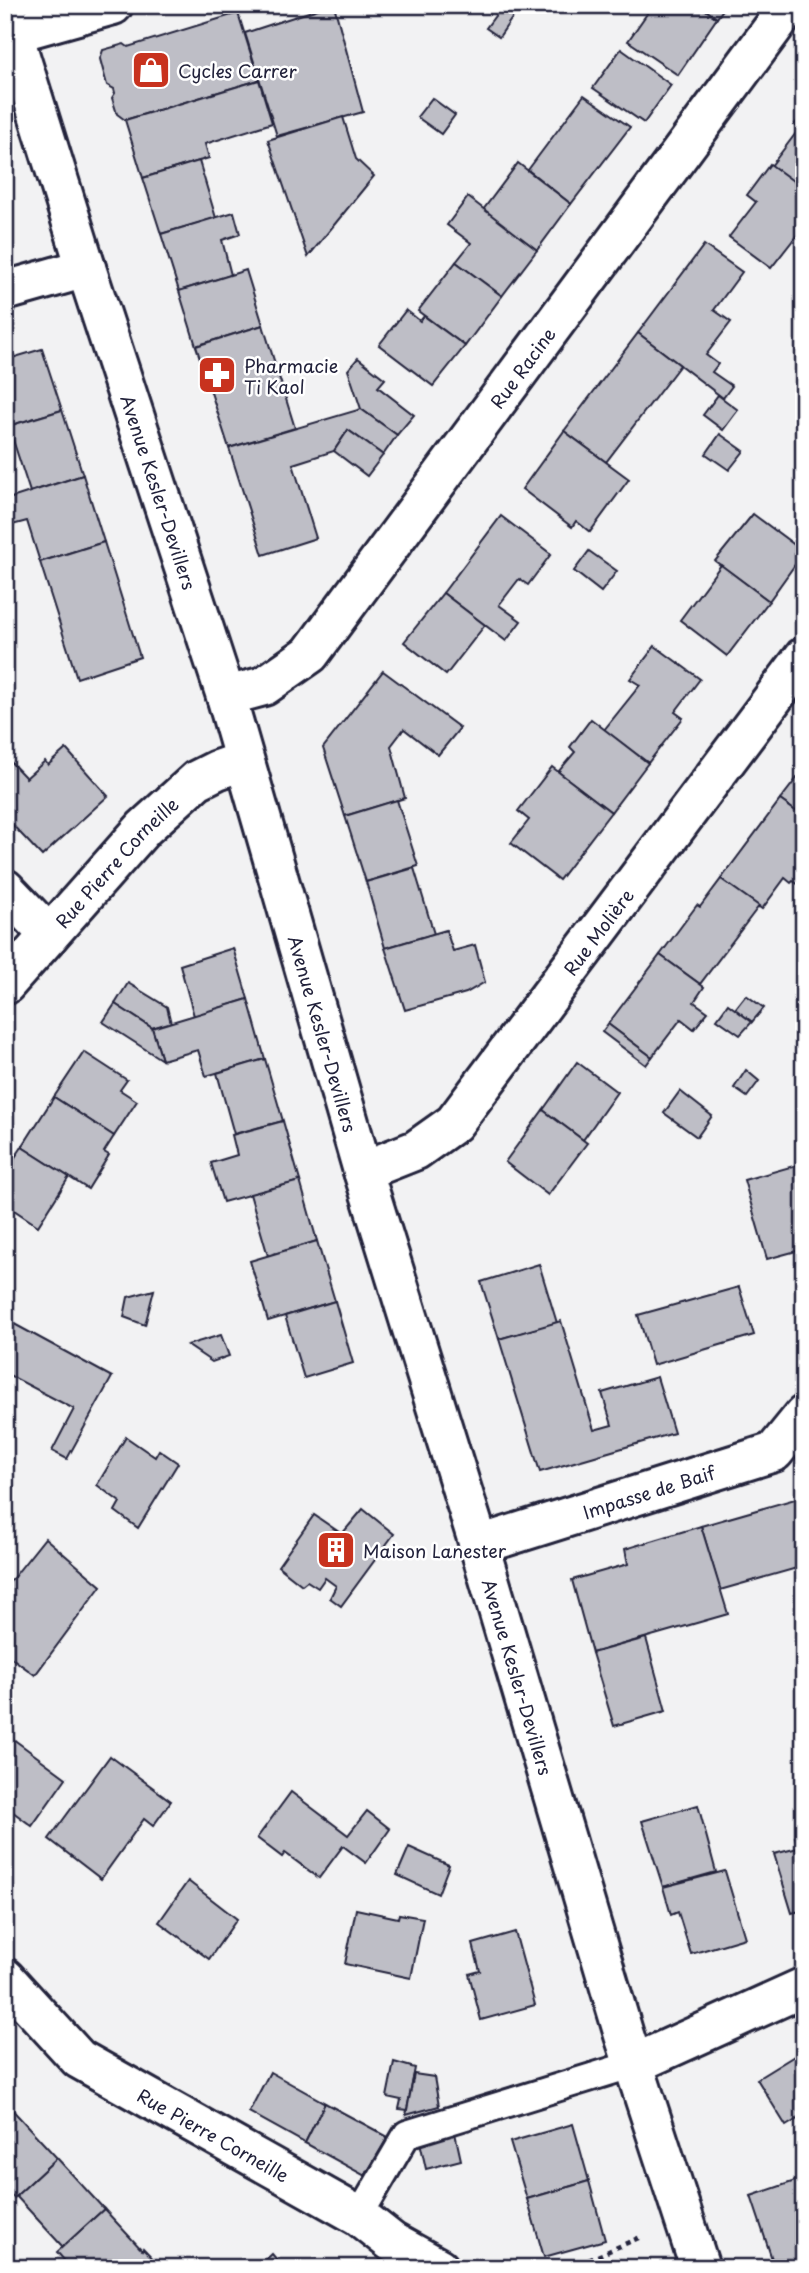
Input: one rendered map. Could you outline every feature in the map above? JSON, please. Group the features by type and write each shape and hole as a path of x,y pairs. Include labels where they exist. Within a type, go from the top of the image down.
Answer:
{"street":[{"path":"9,20 113,5"},
{"name":"Rue Racine","path":"226,696 264,686 310,654 790,5"},
{"name":"Avenue Kesler-Devillers","path":"9,20 86,268 226,696 363,1171 479,1545 634,2064 700,2268"},
{"path":"5,291 86,268"},
{"name":"Rue Molière","path":"363,1171 416,1150 434,1140 454,1123 804,657"},
{"name":"Rue Pierre Corneille","path":"5,985 144,828 197,780 243,761"},
{"path":"5,889 49,936"},
{"name":"Impasse de Baif","path":"479,1545 774,1452 804,1415"},
{"name":"Rue Pierre Corneille","path":"5,1978 79,2059 359,2216 392,2242 439,2268"},
{"path":"634,2064 804,1987"},
{"name":"Avenue Kesler-Devillers","path":"634,2064 678,2268"}],"lane":[{"path":"359,2216 407,2134 634,2064"}],"path":[{"path":"570,2268 642,2237 667,2219"}],"building":[{"path":"334,5 363,112 277,136 245,33"},
{"path":"503,5 510,5 517,11 499,37 486,28"},
{"path":"653,5 699,5 717,18 678,75 628,41"},
{"path":"699,5 726,5 717,18"},
{"path":"238,13 259,80 125,120 117,114 112,98 114,89 107,85 100,59 103,50 124,44 128,47"},
{"path":"621,49 671,85 644,123 593,88"},
{"path":"259,80 272,123 205,144 209,158 143,178 125,120"},
{"path":"584,95 630,127 571,204 528,170"},
{"path":"432,98 455,115 441,134 417,117"},
{"path":"804,113 804,189 771,166 799,129 794,125"},
{"path":"343,117 356,159 374,176 308,257 268,140"},
{"path":"199,161 216,218 161,234 143,178"},
{"path":"518,163 571,204 537,250 483,210"},
{"path":"770,164 804,189 804,226 771,268 729,237 756,202 747,195"},
{"path":"468,197 537,250 502,296 456,262 471,243 447,225"},
{"path":"234,212 240,234 222,240 231,275 179,291 161,234"},
{"path":"704,245 742,272 714,310 731,322 706,355 718,364 712,372 732,386 723,398 638,333"},
{"path":"456,262 502,296 465,346 418,311"},
{"path":"246,270 263,325 196,346 179,291"},
{"path":"406,310 420,321 424,316 465,346 433,386 379,345"},
{"path":"263,325 295,428 229,448 196,346"},
{"path":"638,333 680,365 606,462 564,431"},
{"path":"42,349 62,410 5,427 5,360"},
{"path":"358,358 385,379 378,387 414,415 397,435 361,409 348,370"},
{"path":"718,395 738,410 723,430 703,415"},
{"path":"361,409 397,435 383,455 348,430 334,451 293,464 316,538 263,555 229,448"},
{"path":"62,410 83,475 30,492 11,434 5,436 5,427"},
{"path":"348,430 383,455 367,476 334,451"},
{"path":"564,431 629,479 590,532 576,521 572,527 522,489"},
{"path":"720,434 744,451 729,470 706,454"},
{"path":"83,475 104,542 40,562 27,521 5,527 5,500"},
{"path":"753,514 804,552 769,601 715,561"},
{"path":"501,516 551,554 528,585 519,579 499,605 521,621 506,641 443,593"},
{"path":"104,542 140,657 77,678 40,562"},
{"path":"589,551 617,571 601,592 574,571"},
{"path":"721,565 769,601 727,656 680,620"},
{"path":"443,593 485,625 446,675 404,642"},
{"path":"655,646 700,679 675,712 683,718 648,763 604,730 640,685 630,679"},
{"path":"383,671 460,728 438,755 404,729 391,746 405,798 345,816 323,748"},
{"path":"591,719 648,763 611,812 558,772 575,752 570,747"},
{"path":"66,749 108,796 42,856 5,817 5,756 26,778 45,761 48,765"},
{"path":"552,767 611,812 559,880 511,843 529,820 518,811"},
{"path":"804,769 804,817 780,800"},
{"path":"397,800 418,866 366,882 345,816"},
{"path":"780,800 804,817 804,879 799,885 785,878 762,909 721,879"},
{"path":"414,868 434,934 385,948 366,882"},
{"path":"721,879 759,906 700,984 660,955 697,905 700,907"},
{"path":"446,930 453,951 475,945 485,982 466,993 405,1010 385,948"},
{"path":"233,948 248,999 194,1016 180,965"},
{"path":"660,955 704,987 694,1002 708,1012 694,1029 681,1019 652,1057 608,1024"},
{"path":"128,983 167,1007 171,1023 152,1028 115,1004"},
{"path":"746,995 764,1008 752,1022 735,1009"},
{"path":"248,999 265,1059 206,1076 198,1050 162,1060 152,1028"},
{"path":"115,1004 152,1028 162,1060 103,1022"},
{"path":"728,1004 752,1022 740,1035 717,1019"},
{"path":"608,1024 652,1057 646,1065 602,1032"},
{"path":"84,1052 127,1080 120,1090 137,1101 114,1136 54,1097"},
{"path":"265,1059 283,1121 234,1134 217,1073"},
{"path":"577,1062 617,1092 583,1140 543,1110"},
{"path":"746,1070 759,1081 747,1097 734,1088"},
{"path":"680,1091 712,1116 697,1137 664,1113"},
{"path":"54,1097 114,1136 104,1152 109,1155 88,1189 22,1147"},
{"path":"543,1110 587,1143 548,1195 505,1162"},
{"path":"283,1121 300,1181 223,1202 211,1163 237,1155 232,1135"},
{"path":"22,1147 69,1177 38,1226 5,1204 5,1172"},
{"path":"804,1163 804,1249 767,1259 744,1180"},
{"path":"300,1181 317,1241 268,1256 250,1194"},
{"path":"317,1241 335,1301 268,1321 250,1261"},
{"path":"539,1264 557,1323 499,1339 481,1282"},
{"path":"739,1287 754,1335 653,1365 638,1315"},
{"path":"154,1290 145,1325 124,1317 128,1297"},
{"path":"335,1301 353,1363 304,1378 285,1316"},
{"path":"5,1319 112,1377 67,1459 52,1451 74,1409 5,1373"},
{"path":"561,1321 594,1430 612,1425 602,1393 657,1377 674,1433 540,1472 499,1339"},
{"path":"221,1335 229,1356 212,1362 187,1345"},
{"path":"126,1437 155,1457 159,1450 178,1463 138,1528 115,1511 120,1502 97,1485"},
{"path":"802,1497 804,1566 720,1590 701,1526"},
{"name":"Maison Lanester","path":"363,1509 394,1534 341,1606 330,1598 336,1586 325,1578 318,1588 307,1581 302,1585 278,1566 314,1515 342,1534"},
{"path":"701,1526 728,1614 592,1653 572,1580 628,1564 625,1549"},
{"path":"45,1538 101,1586 35,1675 5,1653 5,1588"},
{"path":"646,1638 666,1711 614,1726 592,1653"},
{"path":"5,1733 66,1778 32,1826 5,1806"},
{"path":"110,1756 171,1801 153,1826 144,1819 101,1879 49,1839"},
{"path":"291,1792 348,1835 367,1811 390,1829 366,1863 343,1846 319,1878 285,1853 282,1857 257,1838"},
{"path":"698,1805 716,1872 663,1887 642,1821"},
{"path":"804,1834 804,1868 795,1837"},
{"path":"409,1847 449,1865 438,1894 397,1875"},
{"path":"798,1848 804,1868 804,1910 792,1913 774,1854"},
{"path":"725,1871 745,1938 691,1954 678,1912 671,1915 663,1887"},
{"path":"188,1881 237,1919 209,1959 159,1922"},
{"path":"356,1909 398,1918 399,1914 423,1918 411,1978 345,1964"},
{"path":"515,1932 535,2005 481,2020 469,1974 480,1971 473,1944"},
{"path":"804,2050 804,2115 786,2126 757,2079"},
{"path":"394,2062 415,2068 407,2110 399,2109 401,2100 387,2097"},
{"path":"270,2072 325,2103 305,2143 249,2112"},
{"path":"414,2074 434,2077 439,2106 406,2115"},
{"path":"6,2103 57,2158 14,2198 5,2189"},
{"path":"325,2103 388,2137 365,2176 305,2143"},
{"path":"573,2124 589,2181 527,2199 510,2142"},
{"path":"455,2133 461,2160 426,2169 420,2142"},
{"path":"57,2158 104,2209 63,2247 16,2196"},
{"path":"804,2178 804,2268 775,2268 751,2196"},
{"path":"589,2181 605,2240 544,2257 527,2199"},
{"path":"104,2209 161,2267 71,2268 57,2252"},
{"path":"272,2254 284,2268 257,2268"}],"place":[{"name":"Cycles Carrer","path":"151,70"},
{"name":"Pharmacie Ti Kaol","path":"217,375"},
{"name":"Maison Lanester","path":"336,1550"}]}
